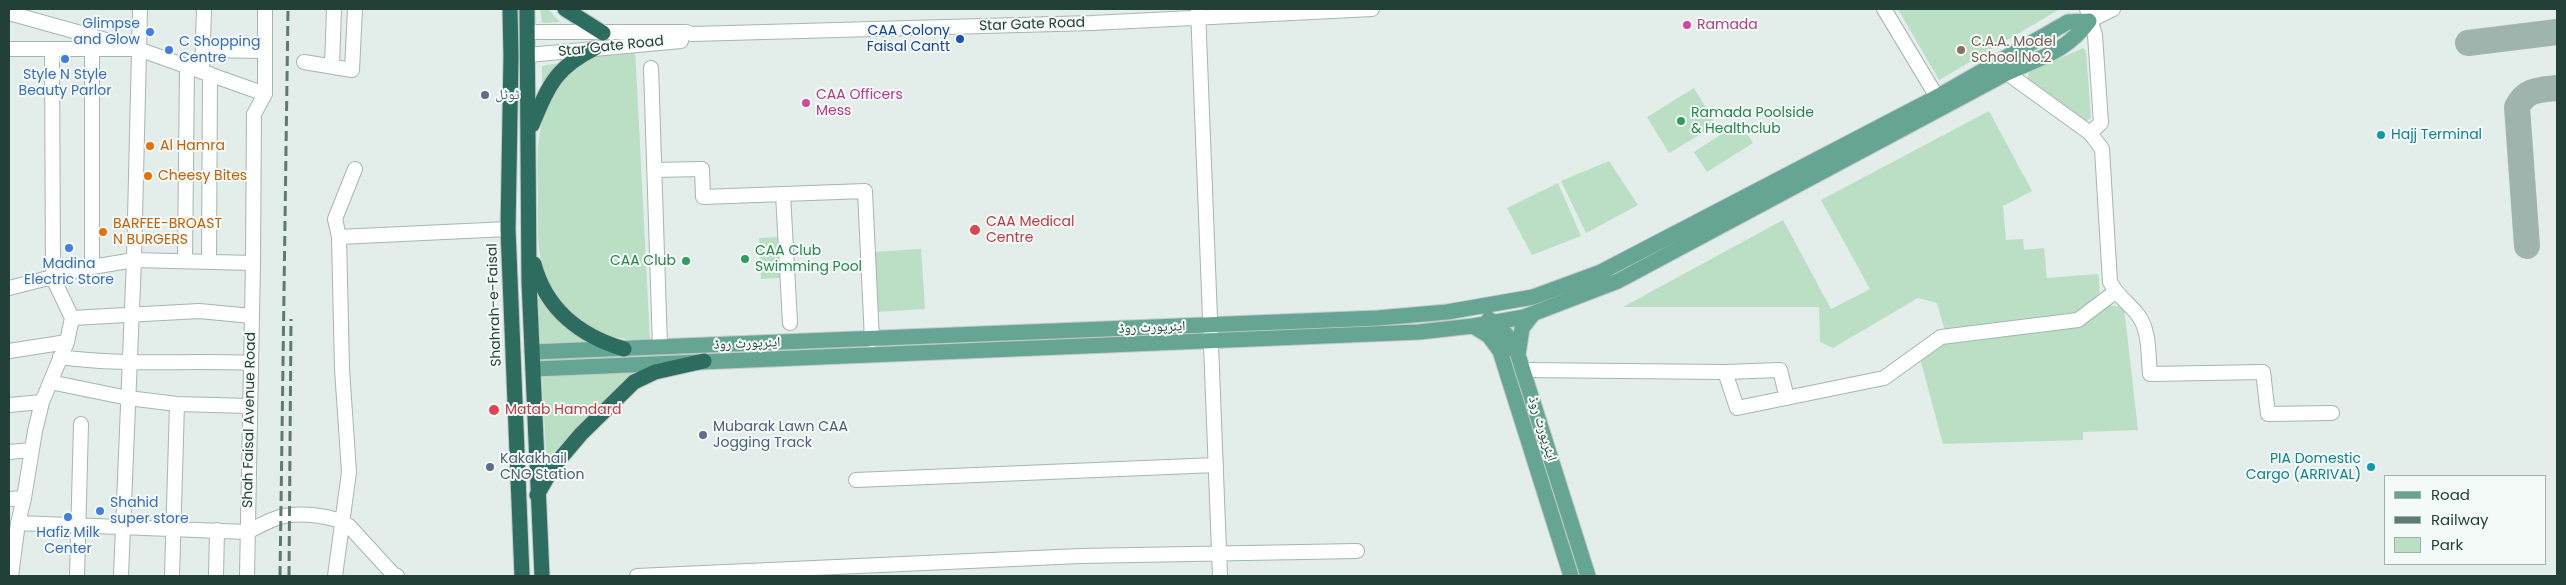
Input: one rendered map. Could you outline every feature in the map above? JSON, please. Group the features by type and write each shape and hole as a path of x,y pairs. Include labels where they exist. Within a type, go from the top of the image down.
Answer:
{"highway":[{"name":"Shahrah-e-Faisal","path":"510,9 508,229 522,576"},
{"path":"527,9 532,352 542,576"},
{"path":"565,9 603,33"},
{"path":"530,130 546,92 558,74 567,64 595,48"},
{"path":"529,223 534,265 542,288 564,316 581,331 604,343 624,349"},
{"path":"537,495 553,467 580,434 634,382 655,372 704,361"}],"main road":[{"path":"1889,129 1938,97 2068,22 2088,15"},
{"path":"1468,308 1533,297 1601,272 1789,182 1889,129 2007,72 2058,50 2077,38 2088,15"},
{"name":"ایئرپورٹ روڈ","path":"533,370 704,361 1212,342 1419,332 1473,326 1533,314 1618,282 1789,182"},
{"path":"1500,351 1513,319 1533,297"},
{"name":"ایئرپورٹ روڈ","path":"532,352 1211,326 1378,318 1468,308 1494,322 1506,334 1520,363 1588,576"},
{"path":"1520,363 1522,328 1533,314"},
{"path":"1473,326 1489,336 1500,351"},
{"name":"ایئرپورٹ روڈ","path":"1500,351 1571,576"}],"street":[{"path":"121,576 134,260 140,9"},
{"path":"204,9 202,50 206,73 209,262"},
{"path":"9,13 138,49 265,94 265,9"},
{"path":"332,66 334,9"},
{"path":"304,62 352,70 355,9"},
{"name":"Star Gate Road","path":"528,32 686,32 692,34 864,31 1198,13 1372,9"},
{"path":"1884,9 1938,97"},
{"path":"2090,133 2101,123 2095,35 2088,15 2113,9"},
{"path":"1198,13 1220,576"},
{"name":"Star Gate Road","path":"528,55 686,40 692,34"},
{"path":"9,49 138,49"},
{"path":"11,570 15,529 24,498 31,450 42,402 67,342 72,318 53,278 52,49"},
{"path":"92,49 92,267"},
{"path":"202,50 265,52"},
{"path":"185,261 187,67"},
{"path":"650,68 660,347"},
{"path":"2007,72 2090,133 2102,148 2110,282 2115,292 2138,315 2145,328 2150,374 2263,372 2268,414 2332,413"},
{"name":"Shah Faisal Avenue Road","path":"247,576 254,114 265,94"},
{"path":"335,576 340,542 340,520 349,472 342,369 339,237 335,219 355,169"},
{"path":"654,170 702,169 703,197 865,190 872,340"},
{"path":"783,194 790,323"},
{"path":"339,237 508,229"},
{"path":"9,288 92,267 134,260 253,263"},
{"path":"1725,372 1737,408 1787,398 1884,378 1941,337 2078,320 2115,292"},
{"path":"72,318 199,311 252,316"},
{"path":"9,351 67,342"},
{"path":"60,357 99,363 130,364 203,361 251,363"},
{"path":"1520,363 1725,372 1780,370 1787,398"},
{"path":"50,382 128,398 177,404 250,406"},
{"path":"9,405 42,402"},
{"path":"172,576 177,404"},
{"path":"77,576 81,424"},
{"path":"9,452 31,450"},
{"path":"856,480 1216,465"},
{"path":"9,499 24,498"},
{"path":"15,529 78,525 248,532 281,517 318,516 340,520 349,526 393,574 397,576"},
{"path":"216,576 217,530"},
{"path":"637,576 757,573 1051,558 1357,550"}],"green space":[{"path":"540,9 548,9 560,22 542,23"},
{"name":"C.A.A. Model School No.2","path":"1898,9 2060,9 1939,80"},
{"path":"635,48 650,340 633,340 601,333 573,316 552,291 545,275 540,255 538,234 538,146 543,118 554,90 569,69 577,64 596,56"},
{"path":"2083,48 2086,51 2091,118 2085,122 2027,81 2029,72"},
{"path":"559,63 542,83 542,66"},
{"name":"Ramada Poolside & Healthclub","path":"1694,88 1716,125 1669,153 1647,117"},
{"path":"1989,111 2032,191 2003,206 2006,240 2023,239 2024,250 2044,248 2047,278 2098,274 2099,296 2085,313 1945,331 1937,303 1918,298 1833,348 1820,342 1819,307 1623,307 1783,220 1831,309 1870,289 1821,200"},
{"path":"1740,122 1753,143 1707,172 1694,152"},
{"path":"1609,161 1638,205 1586,233 1561,181"},
{"path":"1558,183 1581,236 1532,255 1507,208"},
{"path":"778,237 780,278 761,279 759,238"},
{"path":"921,249 925,309 877,312 873,252"},
{"path":"541,296 588,340 589,344 540,344 538,299"},
{"path":"2103,305 2124,307 2138,430 2083,432 2083,440 1943,444 1921,362 1921,358 1939,342 2009,334"},
{"path":"639,367 550,456 546,455 542,378 545,372"}],"taxiway":[{"path":"2468,43 2557,32"},
{"path":"2527,246 2517,107 2529,94 2539,90 2557,88"}],"railway":[{"path":"280,576 288,9"},
{"path":"289,576 291,319"}],"place":[{"name":"Ramada","path":"1687,25"},
{"name":"Glimpse and Glow","path":"150,32"},
{"name":"CAA Colony Faisal Cantt","path":"960,39"},
{"name":"C Shopping Centre","path":"169,50"},
{"name":"C.A.A. Model School No.2","path":"1961,50"},
{"name":"Style N Style Beauty Parlor","path":"65,59"},
{"name":"ٹوٹل","path":"485,95"},
{"name":"CAA Officers Mess","path":"806,103"},
{"name":"Ramada Poolside & Healthclub","path":"1681,121"},
{"name":"Hajj Terminal","path":"2381,135"},
{"name":"Al Hamra","path":"150,146"},
{"name":"Cheesy Bites","path":"148,176"},
{"name":"CAA Medical Centre","path":"975,230"},
{"name":"BARFEE-BROAST N BURGERS","path":"103,232"},
{"name":"Madina Electric Store","path":"69,248"},
{"name":"CAA Club Swimming Pool","path":"745,259"},
{"name":"CAA Club","path":"686,261"},
{"name":"Matab Hamdard","path":"494,410"},
{"name":"Mubarak Lawn CAA Jogging Track","path":"703,435"},
{"name":"Kakakhail CNG Station","path":"490,467"},
{"name":"PIA Domestic Cargo (ARRIVAL)","path":"2371,467"},
{"name":"Shahid super store","path":"100,511"},
{"name":"Hafiz Milk Center","path":"68,517"}]}
